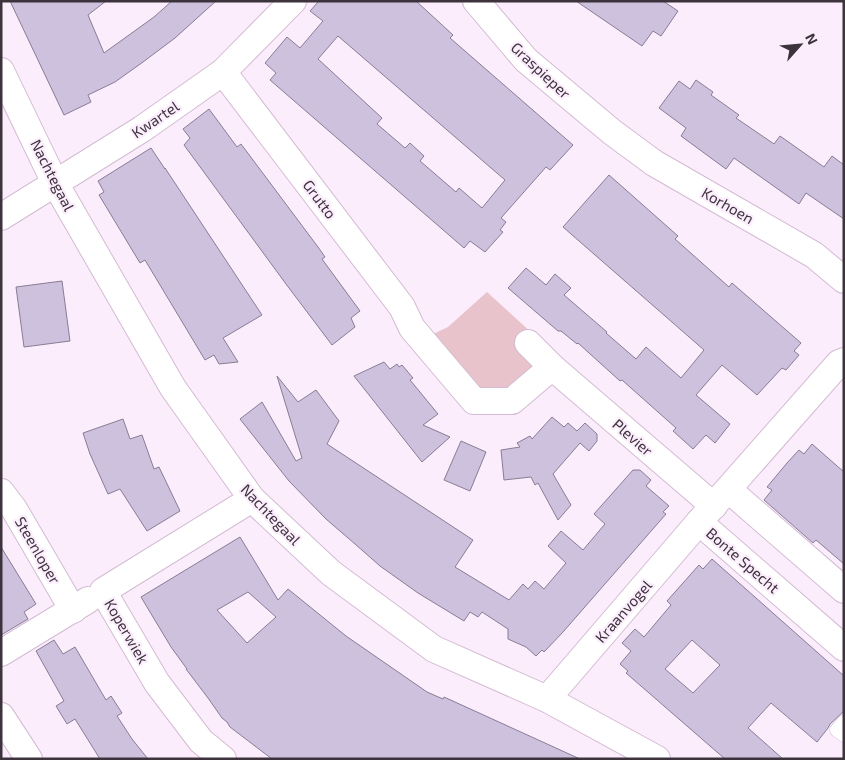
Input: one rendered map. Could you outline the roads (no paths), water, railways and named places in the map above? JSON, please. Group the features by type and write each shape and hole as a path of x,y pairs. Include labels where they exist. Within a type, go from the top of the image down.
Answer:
{"street":[{"name":"Kwartel","path":"1,217 142,129 224,72 293,1"},
{"name":"Graspieper","path":"476,1 526,60 612,132"},
{"name":"Nachtegaal","path":"1,71 56,183 173,388 252,499 331,573 434,649 547,699 657,759"},
{"name":"Grutto","path":"224,72 402,307 412,328 474,401 512,401 552,367"},
{"name":"Korhoen","path":"612,132 654,162 814,255 844,280"},
{"name":"Plevier","path":"528,344 552,367 714,506"},
{"name":"Kraanvogel","path":"547,699 839,363 844,361"},
{"name":"Steenloper","path":"1,492 14,509 73,610"},
{"name":"Koperwiek","path":"224,759 201,740 157,683 103,590 252,499"},
{"path":"714,506 844,590"},
{"name":"Bonte Specht","path":"714,506 844,648"},
{"path":"1,653 103,590"},
{"path":"1,716 29,759"}],"lane":[{"path":"844,722 837,730 844,736"}]}
